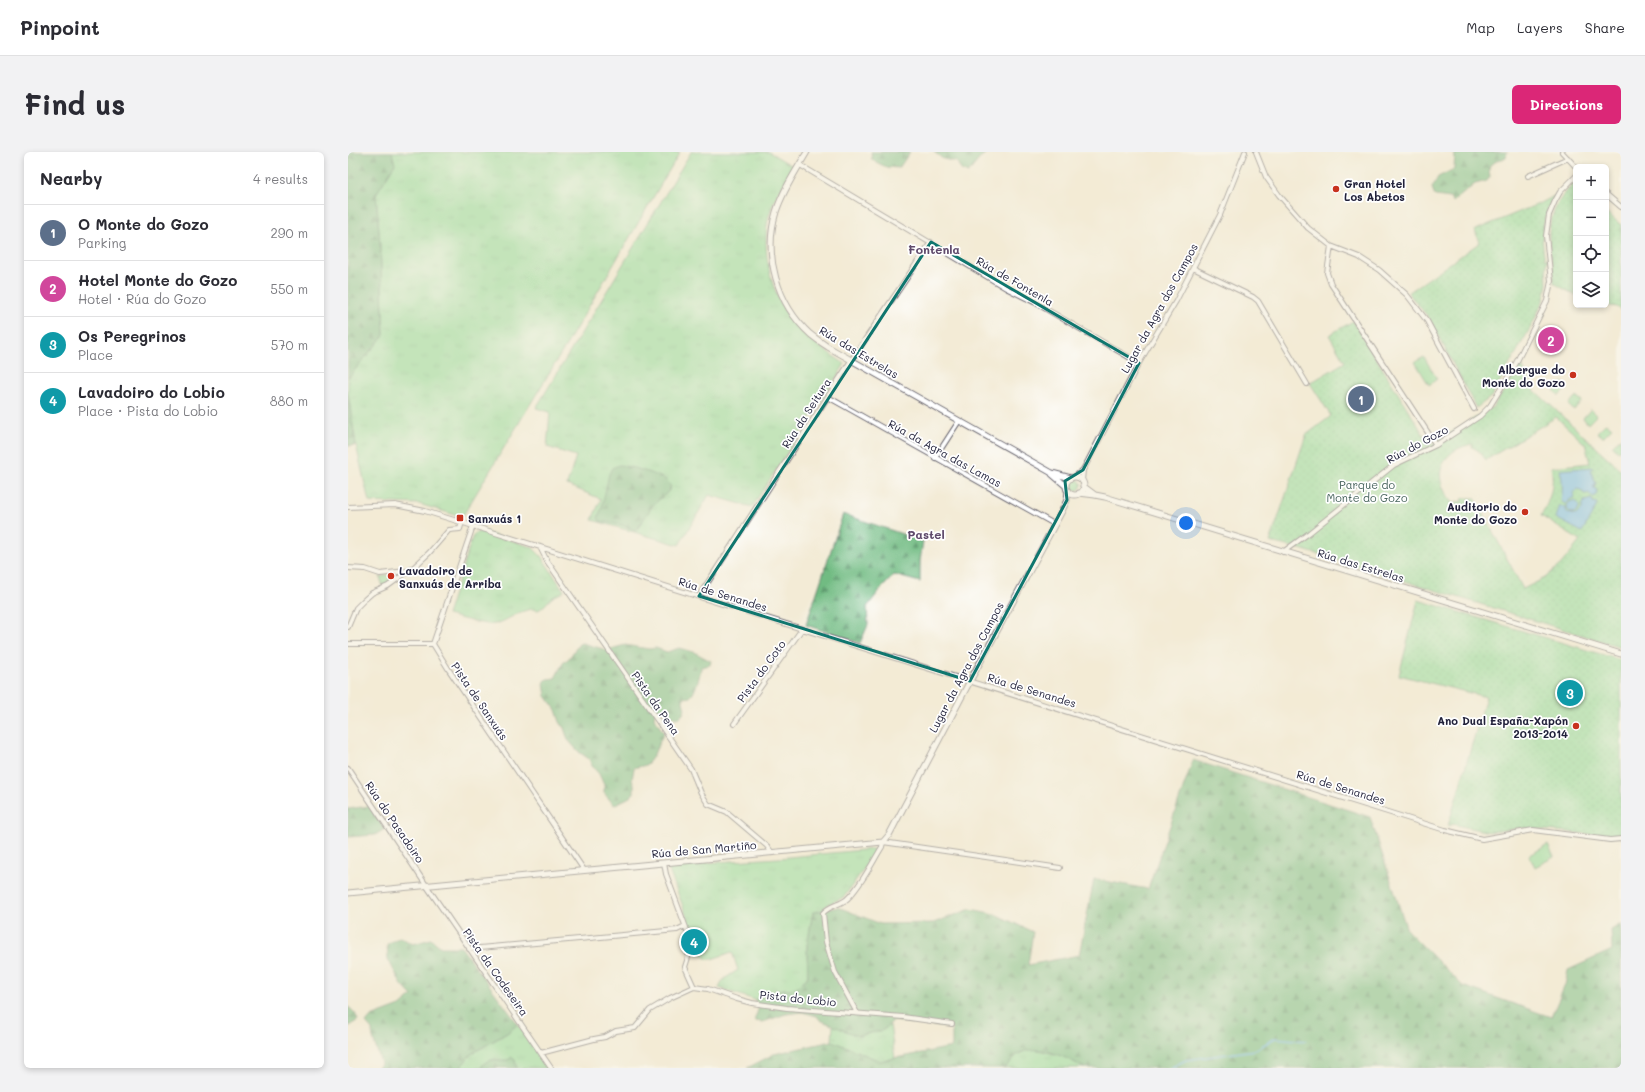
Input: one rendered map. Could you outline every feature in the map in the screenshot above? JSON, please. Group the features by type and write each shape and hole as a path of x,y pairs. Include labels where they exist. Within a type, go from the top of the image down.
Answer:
{"street":[{"name":"Rúa das Estrelas","path":"807,152 784,192 773,222 771,240 771,255 774,273 779,289 786,303 802,326 811,335 851,361 1052,473 1072,478"},
{"name":"Lugar da Agra dos Campos","path":"1082,484 1083,470 1139,364 1176,301 1220,215 1245,152"},
{"path":"1256,152 1266,177 1278,195 1308,228 1331,246 1358,257 1379,270 1407,295 1427,321 1474,408"},
{"path":"1562,152 1573,164"},
{"path":"1528,176 1568,158"},
{"name":"Rúa de Fontenla","path":"800,165 1006,288 1034,302 1139,364"},
{"name":"Rúa do Gozo","path":"1283,552 1394,465 1436,445 1470,424 1485,411 1497,397 1537,323 1549,295 1551,281 1546,236 1549,215 1560,192 1573,179"},
{"path":"1609,197 1621,207"},
{"name":"Rúa da Seitura","path":"698,596 851,361 931,242"},
{"path":"1331,246 1327,273 1331,284 1436,445"},
{"path":"1193,268 1253,297 1258,301 1307,384"},
{"name":"Rúa da Agra das Lamas","path":"828,397 1054,524"},
{"path":"936,458 958,421"},
{"name":"Lugar da Agra dos Campos","path":"1072,478 1083,470"},
{"name":"Rúa das Estrelas","path":"1052,473 1067,488"},
{"path":"1072,478 1078,478 1082,484 1082,489 1077,494 1067,488 1067,482 1072,478"},
{"name":"Rúa das Estrelas","path":"1082,484 1095,495"},
{"name":"Lugar da Agra dos Campos","path":"883,842 889,835 1067,500 1067,488"},
{"name":"Rúa das Estrelas","path":"1077,494 1095,495 1621,654"},
{"name":"Lugar da Agra dos Campos","path":"1067,500 1077,494"},
{"name":"Rúa de Senandes","path":"348,507 382,505 406,506 426,511 1445,830 1476,838 1487,838 1534,830 1610,840 1621,839"},
{"path":"348,627 356,608 363,601 372,593 388,586 429,553 449,530 460,529 462,522"},
{"path":"348,644 433,644 473,526"},
{"name":"Pista da Pena","path":"540,547 547,561 691,769 704,799 713,807 727,812 767,846 772,853"},
{"path":"348,568 365,569 380,574 406,571"},
{"name":"Pista do Coto","path":"734,724 802,629"},
{"name":"Pista de Sanxuás","path":"433,644 457,683 584,870"},
{"name":"Rúa do Pasadoiro","path":"348,768 426,885"},
{"path":"857,1013 835,972 826,942 823,913 828,907 845,900 852,893 882,847 883,842"},
{"name":"Rúa de San Martiño","path":"348,893 883,842 1060,868"},
{"path":"541,1053 605,1037 616,1031 635,1028 650,1010 670,998 694,987 685,967 691,945 684,919 666,874 664,862"},
{"name":"Pista da Codeseira","path":"426,885 551,1068"},
{"path":"469,949 677,930 685,926"},
{"name":"Pista do Lobio","path":"694,987 708,989 752,1003 787,1008 903,1017 952,1024"}],"highlighted area":[{"path":"931,242 1139,363 1083,470 1065,481 1067,500 970,681 699,596"}],"green space":[{"path":"348,152 392,152 395,164 376,194 384,335 348,378"},
{"path":"392,152 680,152 568,342 462,517 419,504 369,502 356,445 348,394 348,378 384,335 376,194 394,164"},
{"path":"691,152 769,152 794,167 771,210 767,225 766,250 770,275 784,310 796,326 809,338 845,364 752,507 709,495 679,545 592,520 601,499 567,485 576,456 547,447 550,412 536,408"},
{"path":"871,152 910,152 899,168 886,167 872,160"},
{"path":"934,152 988,152 982,156 968,173 961,170 957,162 943,159"},
{"path":"1455,152 1507,152 1506,157 1492,163 1489,172 1490,177 1487,181 1475,184 1453,202 1450,198 1435,196 1432,188 1438,177 1454,169"},
{"path":"1573,184 1573,294 1554,283 1549,236 1551,221 1556,206"},
{"path":"1554,196 1547,213 1542,235 1545,260 1549,257 1546,265 1547,284 1544,299 1532,325 1491,397 1476,408 1429,318 1408,293 1479,243 1475,230 1541,203"},
{"path":"1609,215 1621,225 1621,311 1617,307 1609,306"},
{"name":"Parque do Monte do Gozo","path":"1353,321 1430,445 1493,407 1521,364 1534,390 1621,470 1621,647 1300,549 1270,542 1306,435 1331,416 1310,383 1345,362 1329,335","holes":["1556,417 1585,444 1590,463 1551,467 1551,492 1541,516 1580,541 1561,564 1545,578 1523,589 1475,498 1463,498 1462,502 1456,501 1455,504 1449,499 1441,483 1440,475 1442,467 1445,460 1456,450 1473,444 1472,447 1479,451 1486,460"]},
{"path":"1424,357 1437,379 1429,385 1415,362"},
{"path":"1562,382 1568,387 1559,396 1554,391"},
{"path":"348,394 356,445 348,446"},
{"path":"1576,396 1582,401 1574,410 1568,405"},
{"path":"1591,409 1597,415 1588,424 1583,418"},
{"path":"1606,423 1612,428 1603,437 1597,432"},
{"path":"1621,437 1621,449 1618,451 1612,446"},
{"path":"619,465 637,469 665,479 671,487 668,492 653,505 636,531 622,525 600,521 598,518 602,507 609,474 612,468"},
{"path":"1076,479 1080,481 1082,485 1080,489 1076,491 1072,489 1070,485 1072,481"},
{"path":"843,514 923,541 920,561 920,582 894,575 867,607 868,625 860,643 806,625"},
{"path":"481,531 532,547 541,556 564,591 553,597 538,610 527,610 495,624 479,623 447,615 473,535"},
{"path":"396,573 399,574 383,587 380,577"},
{"path":"1418,600 1621,660 1621,837 1523,828 1489,832 1452,824 1448,826 1486,697 1399,675"},
{"path":"582,643 607,650 625,645 649,649 656,648 667,652 679,648 694,652 711,661 710,665 701,667 692,695 683,699 685,709 680,717 677,718 670,716 660,709 655,712 654,718 664,733 650,761 645,765 634,768 632,780 634,785 634,793 630,797 614,805 604,793 604,785 589,759 579,752 568,740 556,710 546,696 545,681 547,679 555,678 563,663 569,658 579,644"},
{"path":"1193,760 1370,817 1407,930 1463,986 1551,1017 1565,985 1568,970 1612,950 1611,930 1621,924 1621,1068 1085,1068 1061,1056 1035,1050 1018,1054 1005,1068 747,1068 774,1054 832,1041 880,1061 952,1047 952,1028 893,1021 883,1030 858,1036 820,1020 817,1016 802,1012 786,1014 763,1022 754,1021 758,1010 755,1000 776,990 796,988 808,977 807,946 813,912 838,907 881,924 933,923 971,909 995,914 1033,932 1028,965 1079,955 1094,879 1148,889"},
{"path":"369,806 385,829 375,835 348,837 348,809"},
{"path":"1548,845 1554,857 1535,867 1529,855"},
{"path":"873,849 875,853 844,897 827,905 822,911 813,912 807,946 808,977 796,988 776,990 755,1000 719,988 724,979 738,970 732,952 712,959 706,959 695,945 684,909 668,868 671,865 778,858"},
{"path":"400,937 413,944 431,939 441,947 461,947 518,1024 507,1033 471,1054 460,1068 378,1068 381,1064 373,1039 372,1030 366,1023 371,1017 400,1006 412,996 401,984 388,959 387,944"},
{"path":"348,1006 355,1013 358,1020 348,1027"},
{"path":"518,1024 548,1068 518,1068 516,1066 515,1059 503,1061 495,1059 483,1064 481,1068 460,1068 471,1054 507,1033"},
{"path":"833,1025 858,1036 883,1030 890,1025 895,1058 880,1061 832,1041"},
{"path":"1031,1048 1062,1056 1085,1068 1005,1068 1017,1055"},
{"path":"512,1057 515,1059 516,1066 518,1068 481,1068 483,1064 489,1060 508,1060"}],"water":[{"path":"1594,467 1591,470 1596,484 1594,485 1595,487 1593,487 1596,489 1597,493 1594,497 1589,493 1584,494 1583,491 1578,489 1573,493 1575,499 1572,498 1565,504 1561,501 1562,478 1560,470"},
{"path":"1592,499 1593,502 1597,503 1596,507 1582,532 1556,518 1560,505 1562,508 1565,506 1567,513 1576,515 1582,509 1584,501"},
{"path":"1571,501 1575,501 1579,507 1575,513 1571,513 1567,509 1567,505"}],"waterway":[{"path":"1170,1068 1186,1060 1255,1050 1275,1038 1306,1041"}],"place":[{"name":"Gran Hotel Los Abetos","path":"1336,189"},
{"name":"Hotel Monte do Gozo","path":"1551,340"},
{"name":"Albergue do Monte do Gozo","path":"1573,375"},
{"name":"O Monte do Gozo","path":"1361,399"},
{"name":"Auditorio do Monte do Gozo","path":"1525,512"},
{"name":"Sanxuás 1","path":"460,518"},
{"name":"Lavadoiro de Sanxuás de Arriba","path":"391,576"},
{"name":"Os Peregrinos","path":"1570,693"},
{"name":"Ano Dual España-Xapón 2013-2014","path":"1576,726"},
{"name":"Lavadoiro do Lobio","path":"694,942"}],"district":[{"name":"Fontenla","path":"934,249"},
{"name":"Pastel","path":"926,534"}]}
